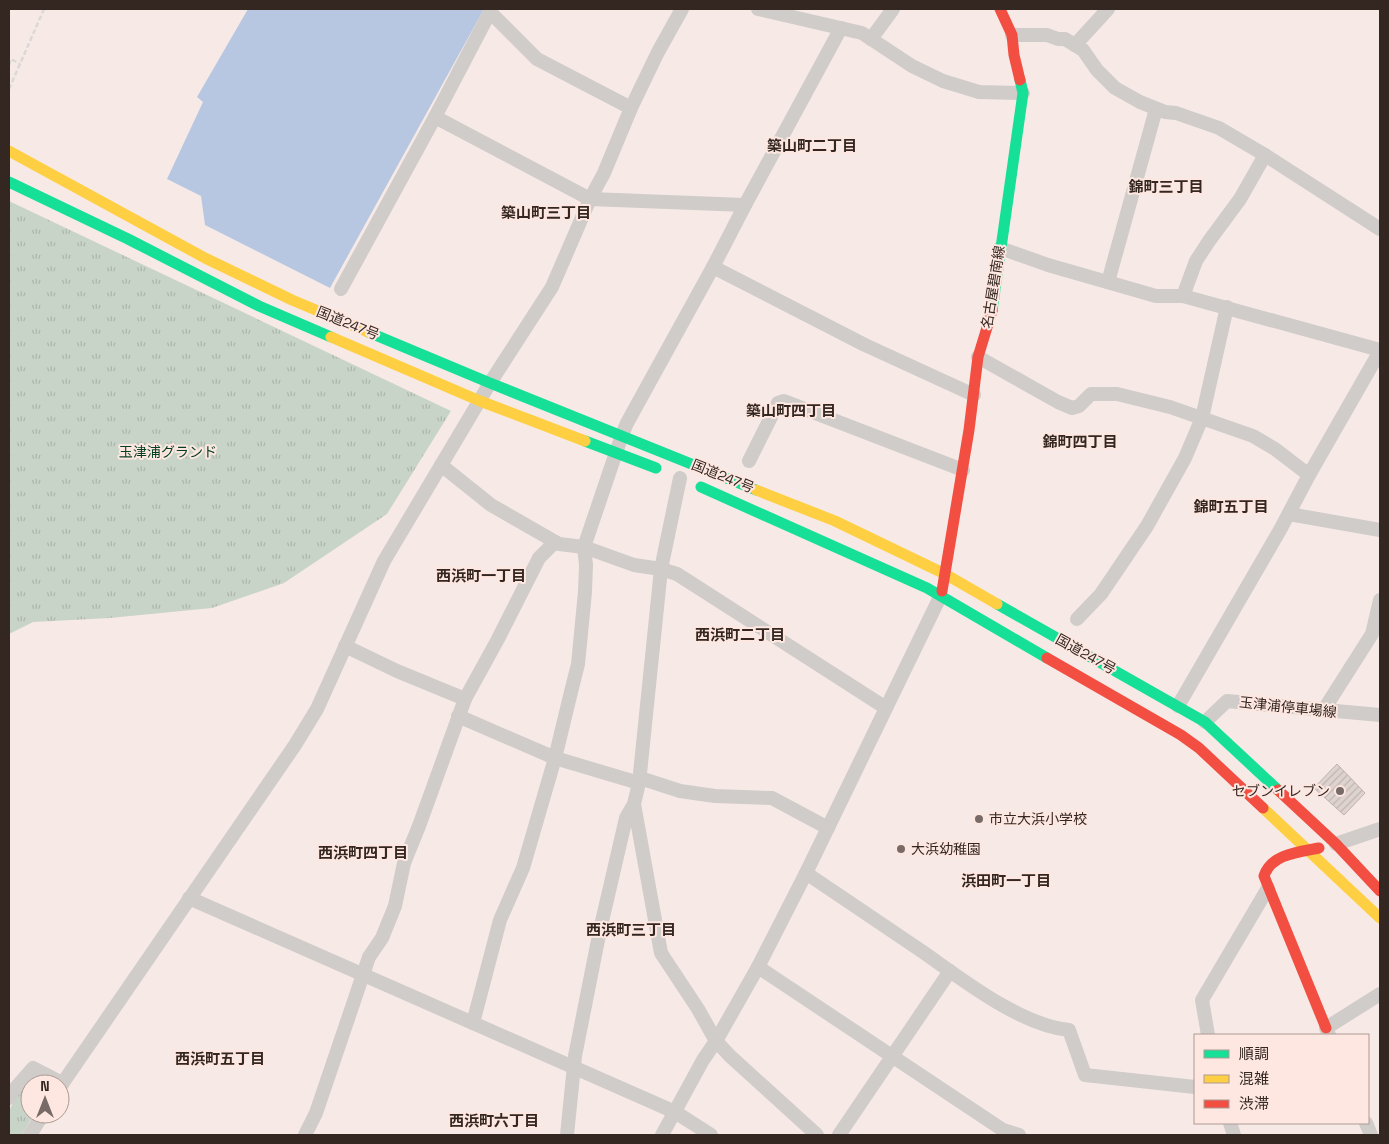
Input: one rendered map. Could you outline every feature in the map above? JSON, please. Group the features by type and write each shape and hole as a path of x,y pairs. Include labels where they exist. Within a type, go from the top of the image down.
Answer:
{"main road":[{"name":"名古屋碧南線","path":"940,597 946,574 963,470 978,356 991,317 1023,93 1014,55 1012,35 1000,9"},
{"name":"国道247号","path":"9,151 206,258 292,300 490,383 835,521 946,574 1205,722 1336,844 1380,891"},
{"name":"国道247号","path":"9,182 128,239 259,306 480,401 671,474 918,584 1181,735 1199,748 1380,918"},
{"path":"1328,1032 1264,876 1268,866 1284,856 1336,844"}],"street":[{"path":"69,1074 295,745 317,709 384,561 490,383 552,287 631,108 658,52 682,9"},
{"path":"758,9 862,33 912,66 943,81 979,92 1023,93"},
{"path":"871,39 893,9"},
{"path":"1074,45 1108,9"},
{"path":"340,289 436,117 490,12 537,59 631,108"},
{"path":"473,1023 500,920 523,868 555,758 578,664 585,592 586,565 584,547 622,435 841,28"},
{"path":"1012,35 1047,35 1058,39 1065,39 1083,50 1097,70 1115,88 1156,109 1219,128 1265,155 1380,230"},
{"path":"1108,282 1156,109"},
{"path":"436,117 590,199 745,205"},
{"path":"1183,296 1196,261 1208,241 1240,199 1265,155"},
{"path":"1000,248 1048,265 1156,296 1183,296 1380,350 1289,514 1178,706"},
{"path":"713,267 865,344 974,395"},
{"path":"1077,619 1101,594 1147,526 1185,458 1202,418 1227,307"},
{"path":"978,356 1058,402 1072,408 1079,406 1092,394 1117,394 1170,407 1253,436 1276,449 1309,475"},
{"path":"749,461 778,403 784,400 963,470"},
{"path":"441,465 491,505 554,542 584,547 634,566 661,569 677,574 886,708"},
{"path":"567,1135 574,1068 600,930 626,818 634,804 639,781 671,474"},
{"path":"1289,514 1380,530"},
{"path":"305,1135 316,1113 369,957 382,938 395,906 404,863 464,699 498,639 539,558 554,542"},
{"path":"662,1135 703,1060 716,1041 758,967 806,873 940,597"},
{"path":"1323,711 1372,634 1380,600"},
{"path":"345,646 397,671 464,699"},
{"name":"玉津浦停車場線","path":"1205,722 1227,701 1380,715"},
{"path":"458,716 555,758 639,781 680,791 716,796 772,798 828,828"},
{"path":"634,804 661,953 698,1009 716,1041 817,1135"},
{"path":"1336,844 1380,829"},
{"path":"806,873 950,971 1025,1017 1056,1028 1069,1030 1085,1076 1194,1087"},
{"path":"1208,1034 1202,1000 1268,888"},
{"path":"189,898 675,1112 711,1135"},
{"path":"758,967 1003,1130 1018,1135"},
{"path":"839,1135 950,971"},
{"path":"1328,1032 1380,994"},
{"path":"28,1074 33,1068 43,1074"},
{"path":"9,1098 20,1083"},
{"path":"30,1135 37,1124"}],"path":[{"path":"9,89 44,9"},
{"path":"9,65 11,59 20,64"}],"green space":[{"name":"玉津浦グランド","path":"9,201 451,411 387,514 284,583 212,608 110,618 33,622 9,634"},
{"path":"20,1089 20,1124 28,1124 22,1135 9,1135 9,1111"}],"water":[{"path":"248,9 484,9 330,288 205,225 201,196 167,179 203,102 197,97"}],"building":[{"name":"セブンイレブン","path":"1337,764 1365,793 1344,815 1314,788"}],"traffic: fast":[{"path":"992,311 1023,93 1020,80"},
{"path":"9,182 128,239 259,306 331,337"},
{"path":"368,332 756,490"},
{"path":"585,441 656,468"},
{"path":"701,487 927,588 1047,658"},
{"path":"997,604 1205,722 1278,790"}],"traffic: slow":[{"path":"9,151 205,258 292,300 368,332"},
{"path":"331,337 480,401 585,441"},
{"path":"756,490 835,521 945,574 997,604"},
{"path":"1263,808 1380,918"}],"traffic: jam":[{"path":"1000,9 1012,35 1014,55 1020,80"},
{"path":"942,591 969,430 978,357 992,311"},
{"path":"1047,658 1181,735 1199,748 1263,808"},
{"path":"1278,790 1336,844 1380,891"},
{"path":"1319,848 1287,855 1279,859 1273,863 1264,876 1326,1028"}],"place":[{"name":"セブンイレブン","path":"1340,791"},
{"name":"市立大浜小学校","path":"979,819"},
{"name":"大浜幼稚園","path":"901,849"}],"district":[{"name":"築山町二丁目","path":"812,146"},
{"name":"錦町三丁目","path":"1166,187"},
{"name":"築山町三丁目","path":"546,213"},
{"name":"築山町四丁目","path":"791,411"},
{"name":"錦町四丁目","path":"1080,442"},
{"name":"錦町五丁目","path":"1231,507"},
{"name":"西浜町一丁目","path":"481,576"},
{"name":"西浜町二丁目","path":"740,635"},
{"name":"西浜町四丁目","path":"363,853"},
{"name":"浜田町一丁目","path":"1006,881"},
{"name":"西浜町三丁目","path":"631,930"},
{"name":"西浜町五丁目","path":"220,1059"},
{"name":"西浜町六丁目","path":"494,1121"}]}
